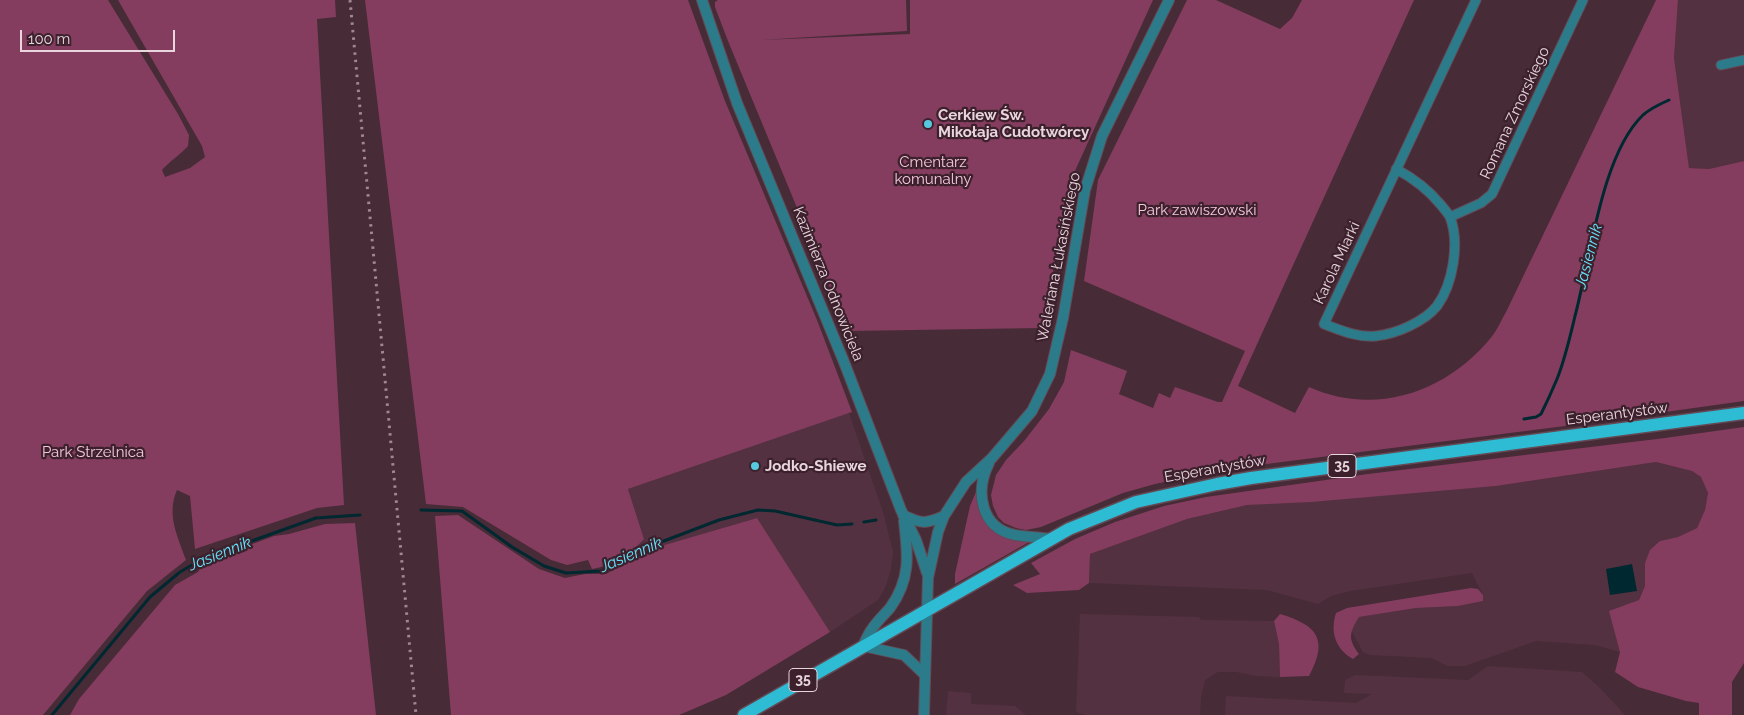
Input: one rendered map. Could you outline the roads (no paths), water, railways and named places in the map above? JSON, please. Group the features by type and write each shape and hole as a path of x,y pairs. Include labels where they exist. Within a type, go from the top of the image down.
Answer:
{"main road":[{"name":"Esperantystów","path":"744,715 1050,539 1086,521 1136,502 1217,484 1744,413"}],"street":[{"name":"Kazimierza Odnowiciela","path":"702,0 737,102 841,353 903,516 916,540 928,578"},
{"name":"Waleriana Łukasińskiego","path":"924,715 928,578 935,542 944,516 966,482 992,458 1032,411 1050,374 1063,318 1088,181 1102,136 1169,0"},
{"name":"Karola Miarki","path":"1396,169 1413,178 1430,192 1450,217 1454,242 1454,262 1450,278 1436,306 1416,323 1396,331 1376,336 1342,331 1324,324 1396,169 1476,0"},
{"name":"Romana Zmorskiego","path":"1450,217 1481,203 1492,194 1582,0"},
{"path":"1721,65 1744,60"},
{"name":"Waleriana Łukasińskiego","path":"992,458 984,473 981,494 987,514 994,524 1015,535 1050,539"},
{"path":"925,675 904,655 863,646 871,629 898,595 905,579 907,555 903,516 920,523 944,516"}],"water":[{"path":"1632,564 1637,591 1610,595 1606,569"}],"waterway":[{"name":"Jasiennik","path":"1524,419 1541,414 1560,371 1581,293 1599,210 1617,156 1629,133 1643,115 1652,108 1669,100"},
{"name":"Jasiennik","path":"421,510 462,511 512,547 544,566 566,573 601,571 656,544 719,520 758,510 775,511 837,525 852,524"},
{"name":"Jasiennik","path":"52,715 150,597 180,572 204,558 316,518 360,515"},
{"name":"Jasiennik","path":"864,522 876,520"}],"railway":[{"path":"350,0 416,715"}],"place":[{"name":"Cerkiew Św. Mikołaja Cudotwórcy","path":"928,124"},
{"name":"Jodko-Shiewe","path":"755,466"}],"park label":[{"name":"Cmentarz komunalny","path":"933,170"},
{"name":"Park zawiszowski","path":"1197,210"},
{"name":"Park Strzelnica","path":"93,452"}]}
